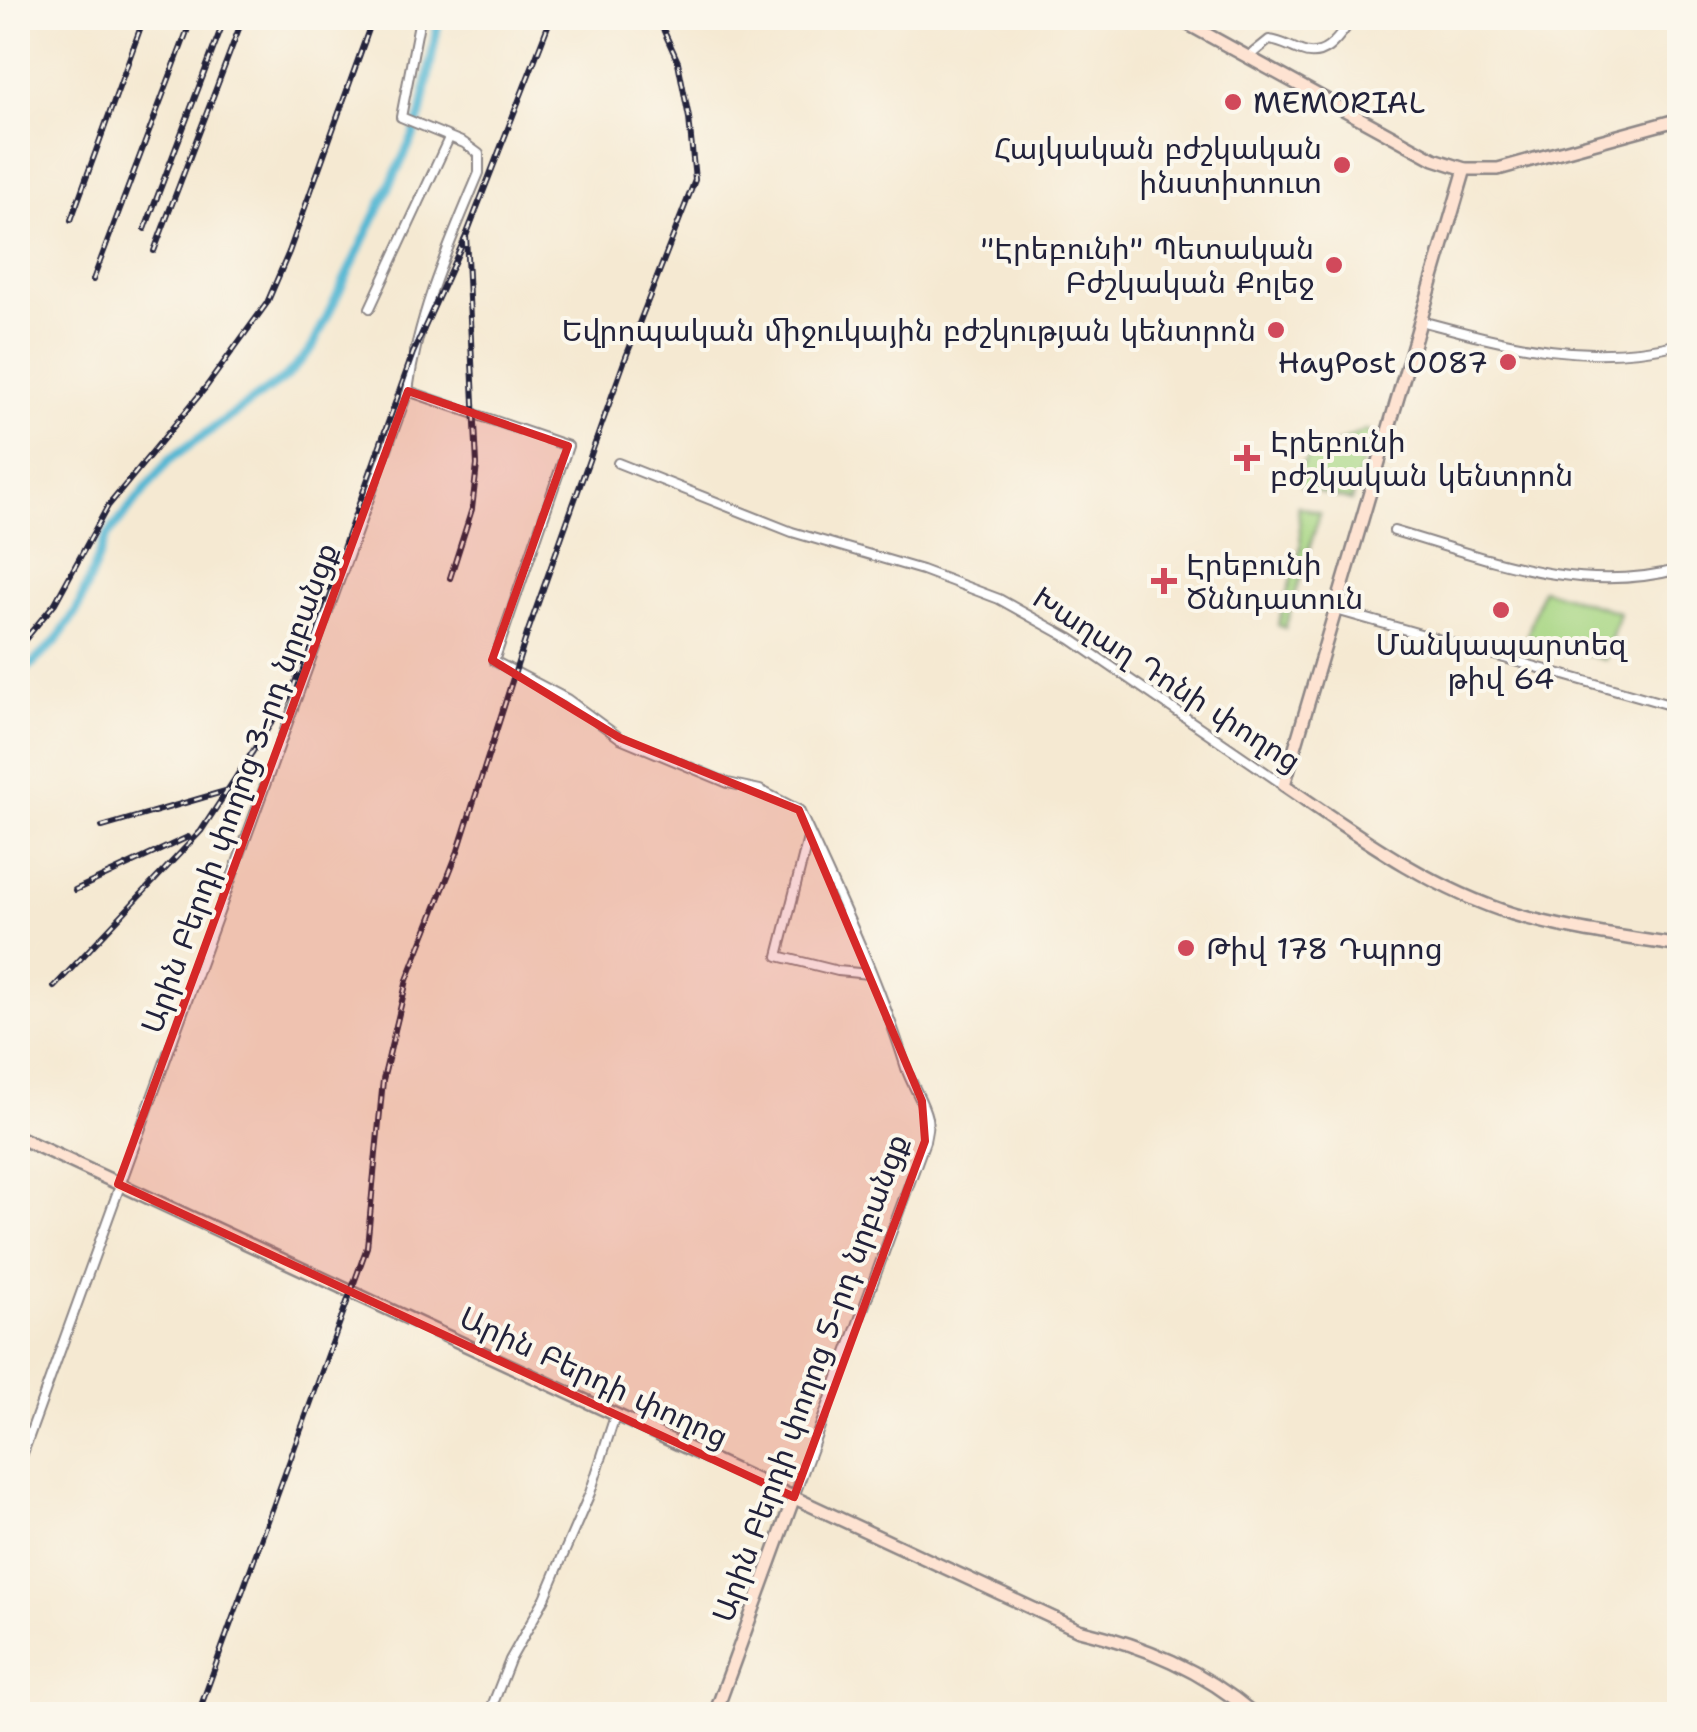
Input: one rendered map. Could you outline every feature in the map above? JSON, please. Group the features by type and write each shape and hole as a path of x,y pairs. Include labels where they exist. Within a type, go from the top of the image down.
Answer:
{"street":[{"path":"370,308 449,138 401,117 420,18"},
{"path":"1179,18 1434,159 1465,170 1498,169 1680,118"},
{"path":"1248,57 1269,40 1308,54 1319,53 1332,44 1353,18"},
{"name":"Արին Բերդի փողոց 3-րդ նրբանցք","path":"18,1468 408,392 413,353 430,291 481,164 478,154 449,138"},
{"path":"1284,785 1465,170"},
{"path":"1420,322 1492,342 1552,353 1655,349 1680,344"},
{"name":"Արին Բերդի փողոց 5-րդ նրբանցք","path":"408,392 568,446 494,661 567,700 620,738 728,783 760,790 799,810 846,909 929,1123 714,1714"},
{"name":"Խաղաղ Դոնի փողոց","path":"618,463 792,532 922,570 1000,599 1071,639 1376,848 1418,872 1509,913 1571,929 1680,946"},
{"path":"1394,532 1565,578 1626,580 1680,569"},
{"path":"1336,610 1680,708"},
{"path":"809,834 778,956 869,974"},
{"name":"Արին Բերդի փողոց","path":"18,1138 1079,1630 1162,1655 1222,1688 1254,1714"},
{"path":"489,1714 510,1660 568,1544 615,1416"}],"highlighted area":[{"path":"408,391 568,446 492,660 620,738 799,810 922,1101 925,1141 794,1497 118,1184"}],"green space":[{"path":"1366,430 1371,434 1351,501 1302,487 1297,471 1309,456"},
{"path":"1298,506 1320,513 1285,628 1278,625 1301,545"},
{"path":"1542,589 1619,612 1605,660 1527,637"}],"waterway":[{"path":"18,677 56,641 77,610 107,536 169,460 287,376 312,348 412,139 421,115 439,18"}],"railway":[{"path":"71,220 144,18"},
{"path":"93,280 192,18"},
{"path":"145,229 225,18"},
{"path":"154,251 243,18"},
{"path":"18,648 55,603 108,506 206,387 267,303 373,18"},
{"path":"450,578 472,509 477,465 466,236 551,18"},
{"path":"198,1714 367,1247 383,1080 407,980 458,851 528,631 624,362 695,180 678,62 658,18"},
{"path":"54,987 201,831 292,691 413,353 466,236"},
{"path":"102,827 229,790"},
{"path":"75,890 188,837"}],"place":[{"name":"MEMORIAL","path":"1233,102"},
{"name":"Հայկական բժշկական ինստիտուտ","path":"1342,165"},
{"name":"\"Էրեբունի\" Պետական Բժշկական Քոլեջ","path":"1334,265"},
{"name":"Եվրոպական միջուկային բժշկության կենտրոն","path":"1276,330"},
{"name":"HayPost 0087","path":"1508,362"},
{"name":"Էրեբունի բժշկական կենտրոն","path":"1247,458"},
{"name":"Էրեբունի Ծննդատուն","path":"1164,581"},
{"name":"Մանկապարտեզ թիվ 64","path":"1501,610"},
{"name":"Թիվ 178 Դպրոց","path":"1186,948"}]}
